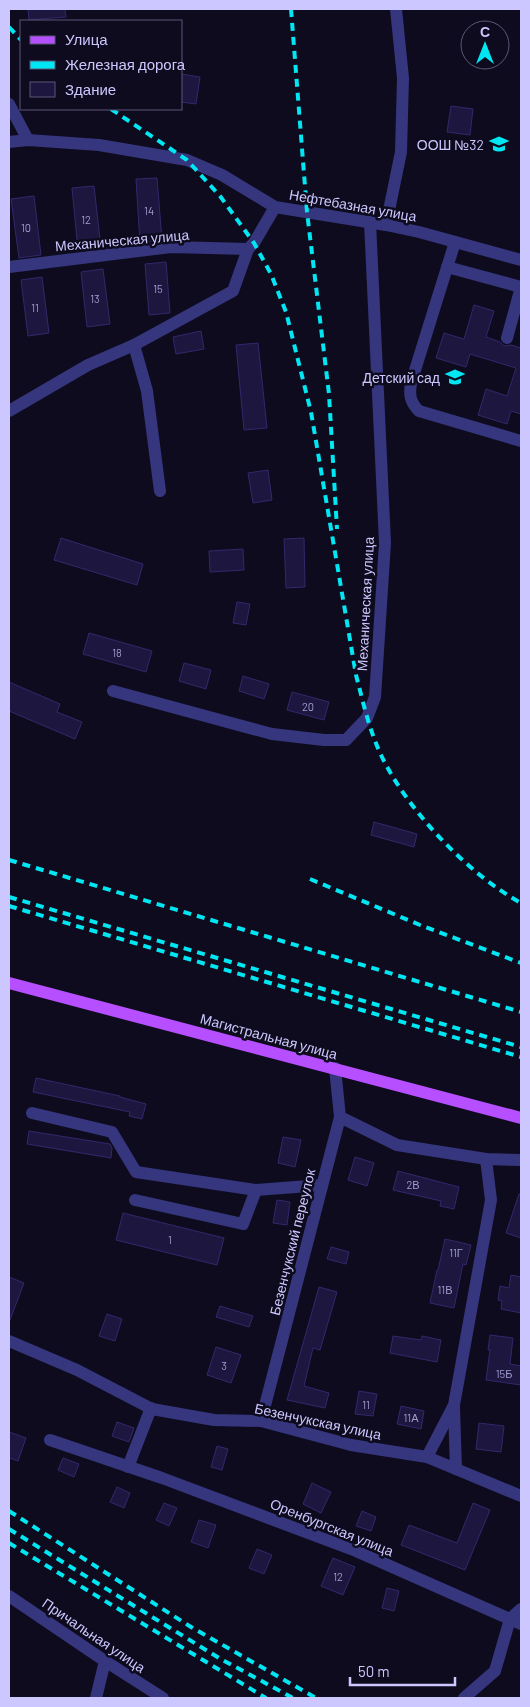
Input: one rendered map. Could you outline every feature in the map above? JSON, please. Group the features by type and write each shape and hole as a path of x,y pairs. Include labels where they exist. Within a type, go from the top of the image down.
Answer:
{"main road":[{"name":"Магистральная улица","path":"9,983 521,1118"}],"street":[{"path":"386,225 401,152 403,78 396,9"},
{"path":"9,104 28,140"},
{"name":"Нефтебазная улица","path":"9,142 28,140 99,145 187,160 222,175 275,207 386,225 521,260"},
{"path":"9,411 88,365 134,344 233,291 248,248 254,243 275,207"},
{"name":"Механическая улица","path":"113,691 272,734 324,740 346,740 366,718 375,697 385,543 370,222"},
{"path":"455,242 411,383 412,404 419,411 521,441"},
{"name":"Механическая улица","path":"9,266 171,247 248,248"},
{"path":"447,267 521,287 507,338"},
{"path":"134,344 147,391 160,492"},
{"name":"Безенчукский переулок","path":"261,1421 340,1118 334,1068"},
{"path":"32,1113 112,1132 136,1172 256,1190 322,1185"},
{"path":"340,1118 396,1145 486,1159 521,1160"},
{"path":"456,1469 454,1406 491,1200 486,1159"},
{"path":"135,1200 243,1224 256,1190"},
{"name":"Безенчукская улица","path":"9,1341 77,1370 151,1408 214,1420 261,1421 351,1445 427,1457 521,1496"},
{"path":"427,1457 454,1406"},
{"path":"128,1467 151,1408"},
{"name":"Оренбургская улица","path":"50,1440 162,1478 356,1551 516,1622"},
{"name":"Причальная улица","path":"9,1596 163,1698"},
{"path":"464,1698 496,1671 521,1609"},
{"path":"96,1698 105,1661"}],"building":[{"path":"28,9 65,9 66,17 29,20"},
{"path":"182,74 200,77 196,104 182,102"},
{"path":"451,106 473,109 470,135 447,132"},
{"path":"157,178 162,240 140,243 136,179"},
{"path":"94,186 101,248 78,250 72,188"},
{"path":"34,196 41,255 19,258 11,199"},
{"path":"166,262 170,313 149,315 145,264"},
{"path":"103,269 110,324 87,327 81,272"},
{"path":"42,277 49,333 28,336 21,280"},
{"path":"474,305 494,311 486,337 500,342 504,346 511,345 521,348 521,414 511,411 507,424 478,415 486,389 507,396 516,368 470,354 466,367 436,358 444,333 464,339"},
{"path":"201,331 204,349 176,354 173,337"},
{"path":"258,343 267,428 244,430 236,345"},
{"path":"268,470 272,500 253,503 248,473"},
{"path":"61,538 143,564 137,585 54,560"},
{"path":"304,538 305,587 286,588 284,539"},
{"path":"243,549 244,570 210,572 209,551"},
{"path":"237,602 250,604 246,625 233,623"},
{"path":"89,633 152,651 146,672 83,654"},
{"path":"184,663 211,670 206,689 179,681"},
{"path":"243,676 269,684 264,699 239,691"},
{"path":"9,682 60,704 57,712 82,722 75,739 9,711"},
{"path":"292,692 329,702 324,720 287,710"},
{"path":"374,822 417,834 414,847 371,835"},
{"path":"36,1078 120,1096 146,1104 142,1119 129,1116 130,1112 33,1092"},
{"path":"29,1131 110,1144 112,1148 111,1158 27,1144"},
{"path":"283,1137 301,1140 295,1167 278,1163"},
{"path":"355,1157 374,1163 367,1186 348,1180"},
{"path":"398,1171 459,1187 454,1209 440,1206 441,1201 393,1190"},
{"path":"519,1194 521,1194 521,1238 506,1233"},
{"path":"277,1200 290,1202 287,1225 273,1223"},
{"path":"123,1213 224,1238 217,1265 116,1240"},
{"path":"445,1239 471,1245 466,1265 463,1264 454,1308 430,1303"},
{"path":"331,1247 349,1252 346,1264 327,1259"},
{"path":"511,1275 521,1277 521,1313 501,1309 502,1301 498,1300 500,1286 509,1288"},
{"path":"9,1277 24,1283 10,1320 9,1320"},
{"path":"319,1287 337,1292 320,1350 313,1348 304,1386 329,1393 325,1408 287,1400"},
{"path":"220,1306 253,1316 249,1327 216,1317"},
{"path":"107,1314 122,1319 115,1341 99,1336"},
{"path":"490,1335 513,1338 510,1364 521,1366 521,1385 486,1380"},
{"path":"393,1336 421,1340 422,1336 441,1340 437,1362 390,1353"},
{"path":"216,1347 241,1355 231,1383 207,1375"},
{"path":"359,1391 377,1394 373,1416 355,1414"},
{"path":"401,1406 424,1411 421,1429 397,1424"},
{"path":"117,1422 134,1428 129,1442 112,1436"},
{"path":"479,1423 504,1426 501,1452 476,1449"},
{"path":"9,1432 26,1438 18,1461 9,1458"},
{"path":"217,1446 228,1449 222,1470 211,1467"},
{"path":"63,1458 79,1464 74,1477 58,1470"},
{"path":"312,1483 331,1492 321,1513 303,1504"},
{"path":"117,1487 130,1493 124,1508 110,1502"},
{"path":"164,1503 177,1508 169,1526 156,1520"},
{"path":"473,1503 490,1510 465,1570 401,1545 409,1525 457,1543"},
{"path":"362,1511 376,1517 371,1531 356,1526"},
{"path":"199,1520 216,1525 208,1548 191,1542"},
{"path":"257,1549 272,1555 264,1574 249,1568"},
{"path":"333,1558 355,1567 343,1595 321,1586"},
{"path":"387,1588 399,1591 394,1611 382,1608"}],"railway":[{"path":"291,9 307,212 329,394 337,529"},
{"path":"9,27 20,39"},
{"path":"112,110 187,160 220,196 254,243 271,274 286,312 311,412 356,675 377,745 392,776 406,797 441,839 480,875 521,903"},
{"path":"9,860 521,1012"},
{"path":"310,879 420,925 521,963"},
{"path":"9,897 521,1047"},
{"path":"9,906 521,1057"},
{"path":"9,1511 191,1627 316,1698"},
{"path":"9,1529 219,1658 293,1698"},
{"path":"9,1543 266,1698"}],"place":[{"name":"ООШ №32","path":"499,144"},
{"name":"Детский сад","path":"455,377"}]}
